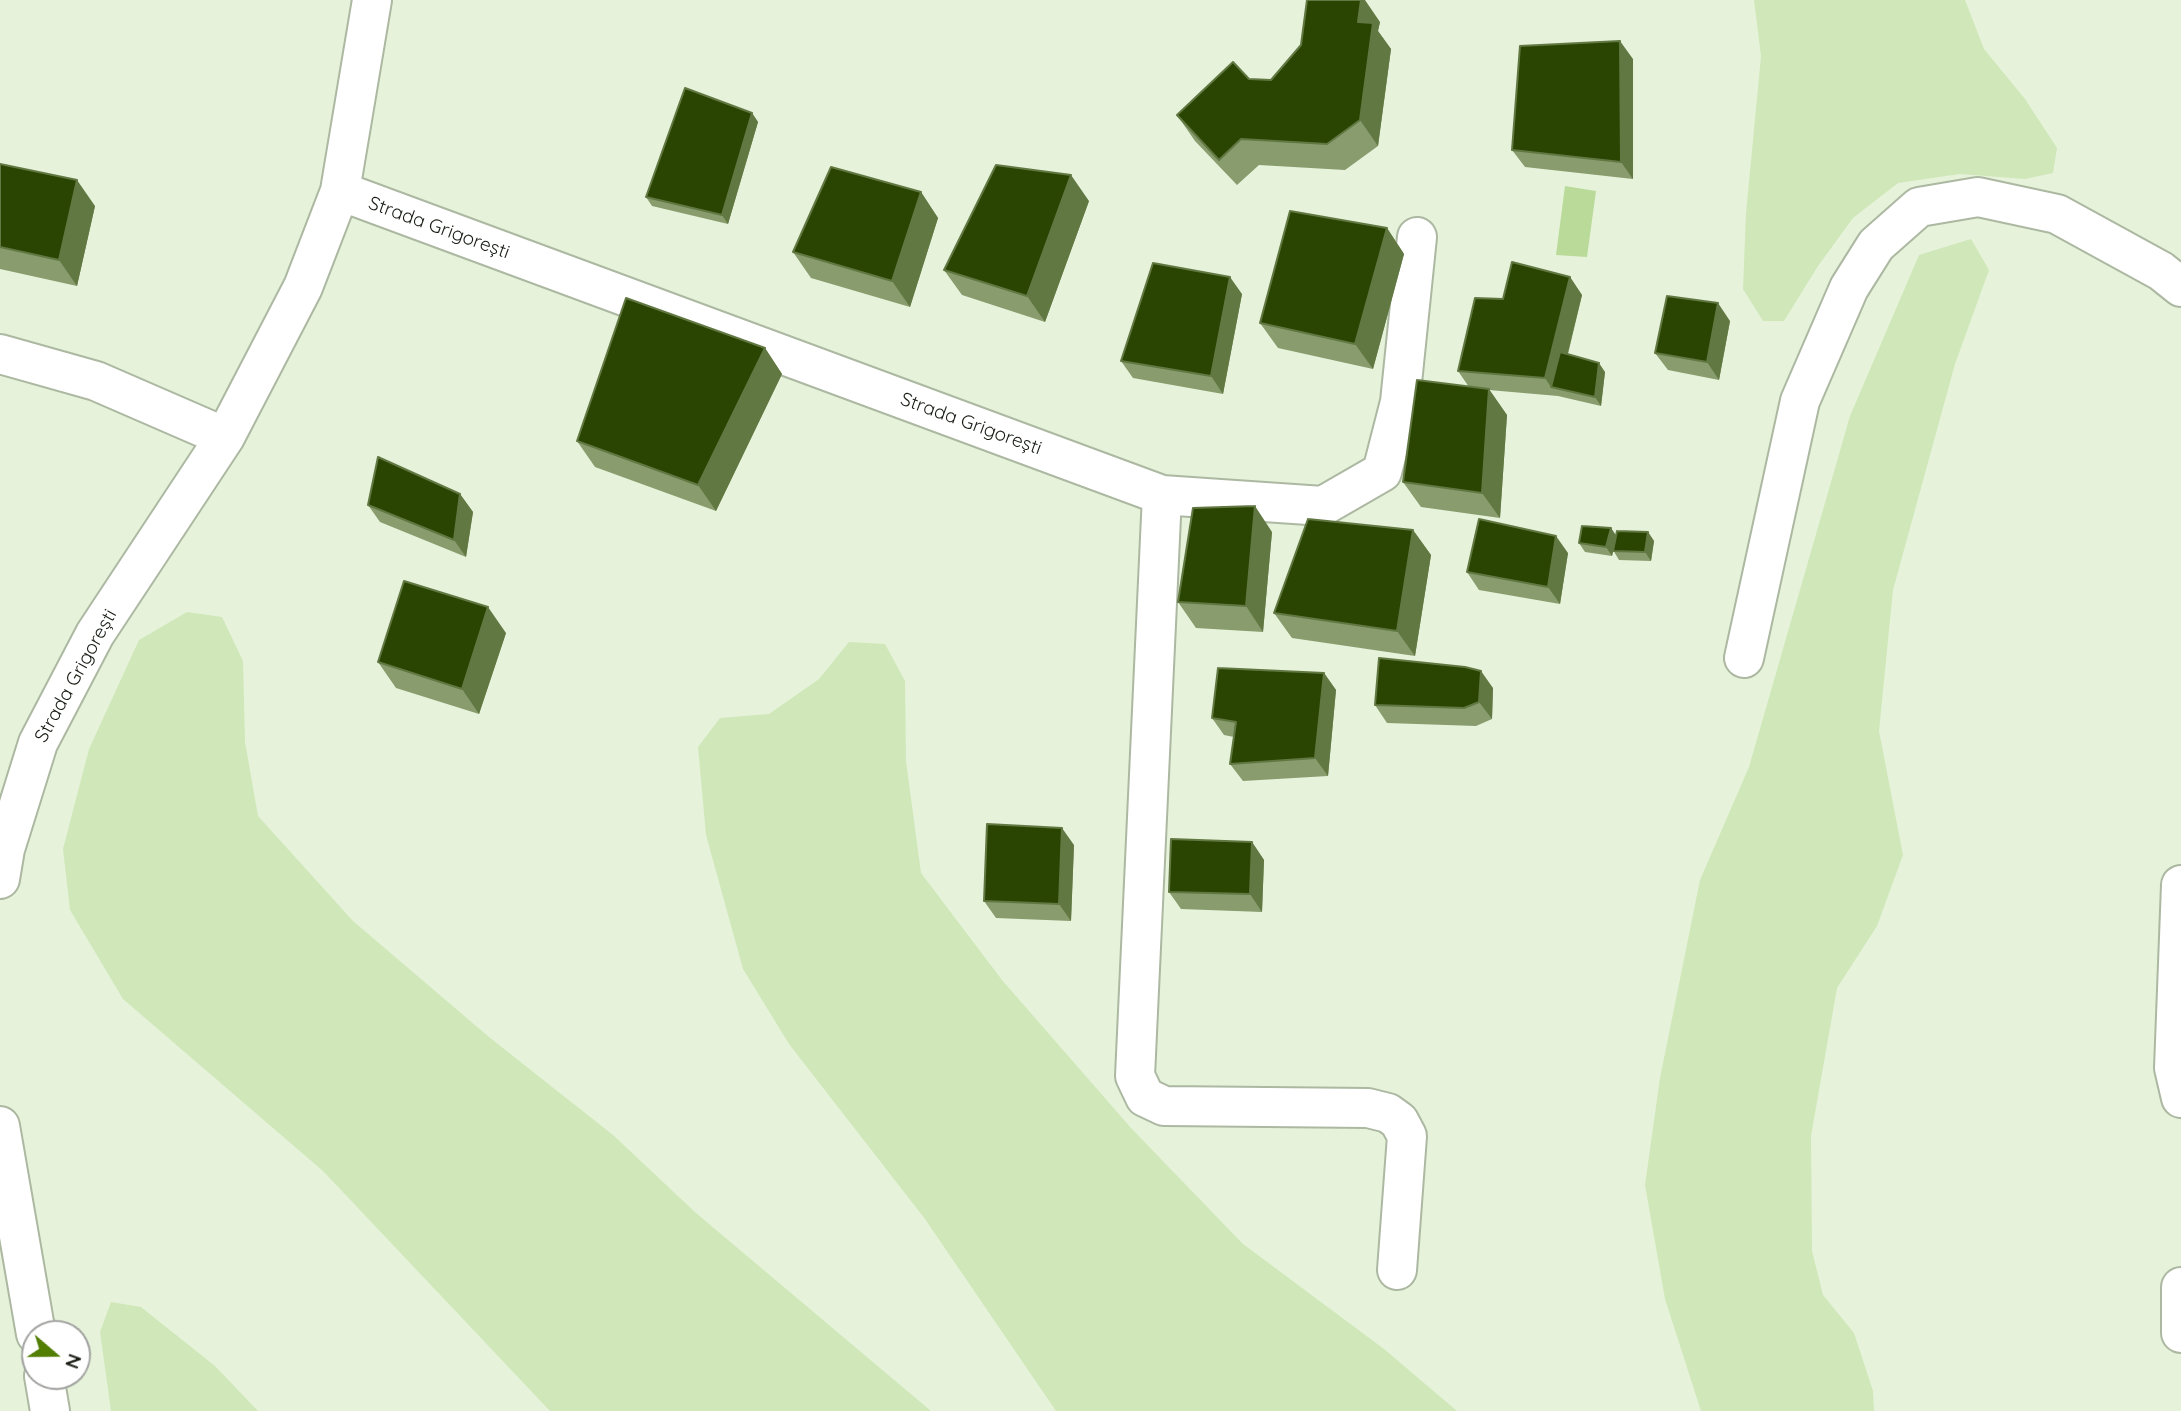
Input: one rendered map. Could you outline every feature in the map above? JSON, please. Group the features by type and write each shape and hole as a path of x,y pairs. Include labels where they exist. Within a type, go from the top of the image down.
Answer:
{"street":[{"name":"Strada Grigorești","path":"0,878 5,849 38,743 95,634 225,437 303,287 341,191 372,0"},
{"name":"Strada Grigorești","path":"341,191 1161,495 1323,506 1382,472 1400,402 1417,237"},
{"path":"1744,658 1800,401 1849,288 1876,245 1919,207 1978,197 2057,214 2161,271 2181,287"},
{"path":"0,354 96,381 225,437"},
{"path":"1161,495 1135,1076 1145,1097 1164,1106 1368,1108 1388,1112 1399,1121 1407,1136 1397,1270"},
{"path":"2181,885 2174,1068 2181,1098"},
{"path":"0,1126 34,1320"},
{"path":"2181,1287 2181,1333"},
{"path":"46,1390 50,1411"}],"shaded area":[{"path":"1754,0 1965,0 1984,49 2025,99 2057,148 2053,173 2025,179 1960,174 1898,183 1853,218 1818,266 1784,321 1763,321 1743,289 1746,213 1761,56"},
{"path":"1565,186 1596,191 1587,257 1556,255"},
{"path":"1971,239 1989,270 1955,364 1893,590 1879,731 1903,855 1877,926 1837,988 1811,1136 1812,1251 1823,1295 1854,1333 1873,1391 1874,1411 1701,1411 1665,1299 1645,1185 1660,1078 1700,880 1749,767 1850,416 1919,255"},
{"path":"187,612 222,617 243,661 245,742 258,816 353,921 489,1037 613,1135 696,1213 931,1411 550,1411 323,1171 123,999 70,910 63,849 89,749 139,640"},
{"path":"849,642 885,644 905,681 906,761 921,873 1002,980 1131,1128 1243,1244 1384,1349 1457,1411 1056,1411 925,1219 789,1044 743,969 706,835 698,747 720,718 769,714 819,679"},
{"path":"111,1302 141,1307 215,1366 258,1411 111,1411 100,1332"}],"building":[{"path":"1307,0 1361,0 1358,22 1373,23 1360,120 1327,144 1241,139 1219,160 1177,115 1233,62 1249,79 1271,80 1301,45"},
{"path":"1620,41 1621,162 1512,150 1520,46"},
{"path":"685,88 752,113 722,215 646,197"},
{"path":"0,164 77,180 59,260 0,247"},
{"path":"996,165 1071,175 1027,296 944,270"},
{"path":"831,167 921,192 892,281 793,252"},
{"path":"1290,211 1387,228 1355,344 1260,323"},
{"path":"1512,262 1570,277 1545,378 1458,371 1475,298 1503,299"},
{"path":"1153,263 1230,277 1211,376 1121,361"},
{"path":"1667,296 1718,303 1707,362 1655,353"},
{"path":"626,298 765,348 698,485 577,441"},
{"path":"1560,352 1599,363 1595,397 1551,387"},
{"path":"1417,380 1489,389 1482,493 1403,482"},
{"path":"378,457 460,494 454,540 368,505"},
{"path":"1255,506 1246,606 1178,602 1193,508"},
{"path":"1308,519 1413,530 1397,631 1274,613"},
{"path":"1479,519 1556,536 1548,587 1467,572"},
{"path":"1582,526 1611,528 1606,547 1579,543"},
{"path":"1617,531 1648,532 1645,552 1613,551"},
{"path":"404,581 488,607 462,689 378,662"},
{"path":"1379,658 1481,671 1479,702 1464,708 1375,705"},
{"path":"1218,668 1324,673 1315,758 1230,764 1236,722 1212,718"},
{"path":"987,824 1062,828 1059,904 984,901"},
{"path":"1171,839 1252,842 1250,894 1169,892"}]}
